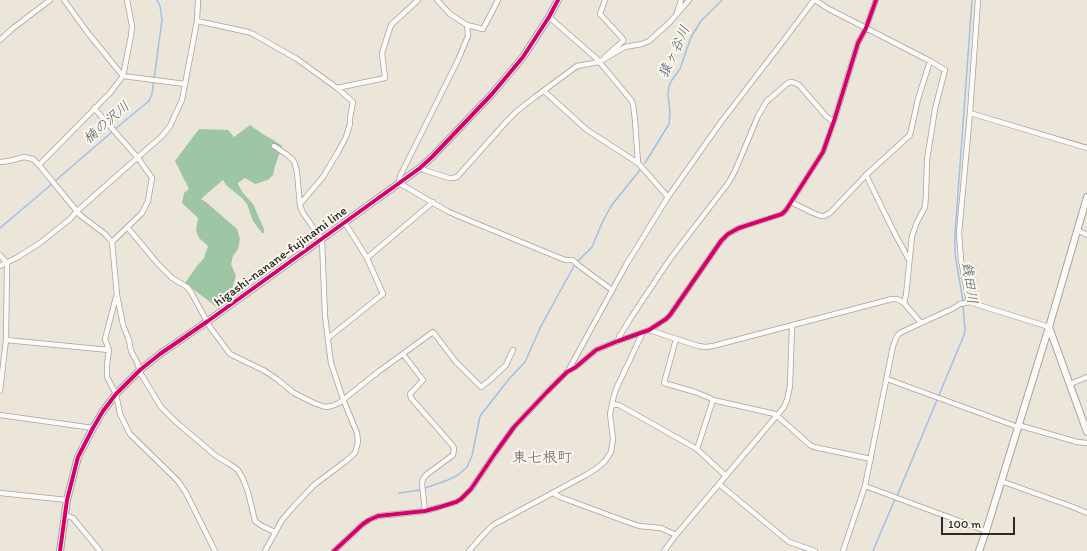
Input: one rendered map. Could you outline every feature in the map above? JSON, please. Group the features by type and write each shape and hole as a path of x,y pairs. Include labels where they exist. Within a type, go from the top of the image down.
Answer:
{"main road":[{"name":"higashi-nanane-fujinami line","path":"60,551 67,500 78,457 103,411 116,394 140,370 160,354 322,240 420,168 492,94 523,57 549,17 558,0"},
{"path":"979,551 1049,327 1087,197"},
{"path":"1049,327 1087,432"}],"street":[{"path":"0,40 12,28 50,0"},
{"path":"64,0 88,33 123,76 186,84"},
{"path":"39,165 110,92 123,76 132,26 127,0"},
{"path":"0,266 40,244 138,158 162,136 170,126 182,100 186,84 197,21 198,0"},
{"path":"337,88 385,78 382,53 391,25 418,0"},
{"path":"438,0 450,14 467,25 483,29 498,0"},
{"path":"599,62 623,39 600,14 605,0"},
{"path":"676,15 681,0"},
{"path":"420,168 449,178 456,177 511,116 577,66 599,62 625,47 642,44 649,40 669,23 689,0"},
{"path":"567,372 626,265 668,197 721,122 814,0 930,61 944,70 935,109 927,160 925,207 912,236 904,303"},
{"path":"334,551 369,520 378,516 425,511 445,506 461,499 471,489 514,427 567,372 576,367 596,350 618,340 649,330 662,322 670,315 721,241 728,234 739,228 780,216 786,210 823,152 858,43 866,28 876,0"},
{"path":"969,302 961,260 959,233 970,113 978,0"},
{"path":"549,17 599,62 633,104 638,163"},
{"path":"197,21 248,32 297,59 337,88 353,102 350,124 338,152 322,177 300,204"},
{"path":"467,25 468,36 458,60 400,176 399,183 447,211 565,260 573,260 612,290"},
{"path":"791,202 813,214 824,216 830,213 866,175 910,135 918,99 930,61"},
{"path":"618,340 670,259 729,182 758,116 767,101 788,83 795,83 804,90 826,116 834,121"},
{"path":"544,91 587,130 638,163 668,197"},
{"path":"94,108 138,158 152,178 150,194 142,213 112,242"},
{"path":"970,113 1087,148"},
{"path":"265,551 282,520 295,504 309,490 355,453 358,442 357,433 343,399 331,363 325,316 322,240 303,213 300,204 298,172 293,160 274,146"},
{"path":"0,162 6,162 24,157 33,159 80,215 105,234 112,242 117,295 123,325 131,351 140,370 161,407 176,422 216,456 238,470 248,492 255,521 275,532"},
{"path":"0,167 6,162"},
{"path":"866,175 909,260"},
{"path":"367,258 433,202"},
{"path":"328,338 383,294 367,258 345,223"},
{"path":"128,228 158,264 172,278 191,292 210,327 230,354 265,371 294,393 325,407 339,403 378,372 433,332 456,362 481,387 506,365 513,350"},
{"path":"1077,230 1087,235"},
{"path":"0,255 7,263 6,340 0,391"},
{"path":"0,270 7,263"},
{"path":"117,295 105,339 109,350 107,364 108,377 116,394 120,414 130,434 178,481 186,493 215,551"},
{"path":"649,330 698,346 713,346 888,300 897,299 904,303 921,323"},
{"path":"844,551 865,486 897,336 900,333 960,304 969,302 1049,327"},
{"path":"664,551 784,407 790,386 792,326"},
{"path":"469,551 493,525 591,472 605,461 611,452 613,439 610,414 617,387 643,332"},
{"path":"676,339 664,382 695,392 713,400 777,415 814,447 871,459"},
{"path":"6,340 109,350"},
{"path":"403,354 423,380 410,394 411,398 454,449 453,455 426,474 423,479 422,484 425,511"},
{"path":"1070,384 1087,377"},
{"path":"887,379 1018,426 1077,442 1087,443"},
{"path":"697,450 713,400"},
{"path":"612,404 619,405 697,450 726,476"},
{"path":"0,415 93,428"},
{"path":"1001,481 1087,513"},
{"path":"719,484 789,542 815,551"},
{"path":"865,486 986,531"},
{"path":"0,493 67,500"},
{"path":"553,493 560,497 639,526 661,528 676,536"},
{"path":"66,516 73,518 100,551"}],"green space":[{"path":"250,125 282,146 273,175 268,180 255,184 245,178 238,184 243,193 253,204 264,229 264,233 262,233 253,221 247,204 227,186 223,180 201,199 237,229 240,239 238,249 233,256 231,264 236,276 229,300 218,308 185,283 204,258 208,246 199,238 196,230 198,218 182,203 184,193 189,189 175,161 199,129 228,130 234,137"}],"waterway":[{"name":"楠の沢川","path":"115,129 149,101 152,94 162,20 160,6 157,0"},
{"name":"猿ヶ谷川","path":"645,163 669,124 669,86 680,69 691,37 701,21 722,0"},
{"name":"銭田川","path":"963,301 955,254 955,234 972,0"},
{"name":"楠の沢川","path":"55,181 112,132"},
{"name":"猿ヶ谷川","path":"577,262 592,247 611,206 640,170"},
{"name":"楠の沢川","path":"0,228 52,184"},
{"path":"425,488 448,480 458,475 467,467 472,456 480,416 509,379 525,362 541,326 574,266"},
{"name":"銭田川","path":"897,496 964,335 963,305"},
{"path":"399,493 420,490"},
{"name":"銭田川","path":"873,551 895,499"}],"cycle path":[{"path":"60,551 67,500 78,457 103,411 116,394 140,370 160,354 420,168 492,94 523,57 549,17 558,0"},
{"path":"334,551 363,524 378,516 425,511 456,502 461,499 471,489 514,427 567,372 576,367 596,350 649,330 666,319 721,241 728,234 739,228 782,214 786,210 823,152 858,43 866,28 876,0"}],"district":[{"name":"東七根町","path":"542,458"}]}
